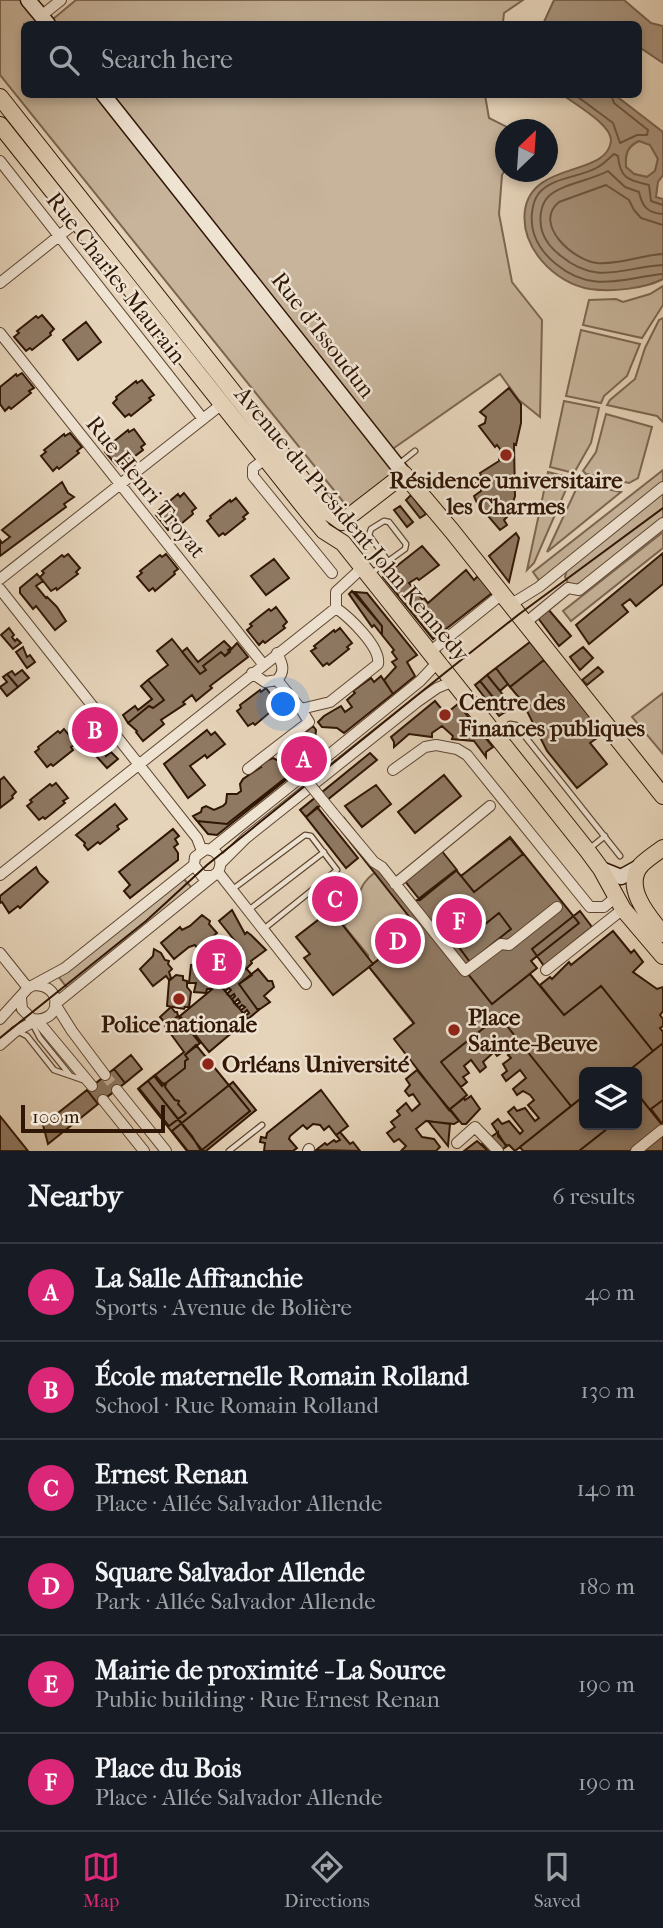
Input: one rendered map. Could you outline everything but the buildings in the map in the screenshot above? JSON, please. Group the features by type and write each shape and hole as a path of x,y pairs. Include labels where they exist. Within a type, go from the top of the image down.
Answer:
{"main road":[{"name":"Avenue du Président John Kennedy","path":"0,97 91,211 229,399 265,460 324,531 343,543 437,654 454,681 587,850 620,902 663,956"},
{"name":"Avenue du Président John Kennedy","path":"0,125 77,222 229,399 279,449 328,512 342,522"},
{"path":"342,522 400,470"},
{"name":"Rue d'Issoudun","path":"400,470 469,551 503,601 663,796"},
{"path":"663,848 641,866 636,875 637,894 646,913 663,934"}],"street":[{"path":"28,0 44,20 61,0"},
{"name":"Rue d'Issoudun","path":"106,98 400,470"},
{"name":"Rue Charles Maurain","path":"0,161 203,419"},
{"path":"0,284 91,211"},
{"name":"Rue Henri Troyat","path":"0,333 263,664"},
{"path":"0,579 229,399"},
{"path":"279,449 253,468 253,476 332,573"},
{"path":"217,870 202,876 194,865 195,857 419,682 437,654 503,601 539,587 663,487"},
{"path":"342,522 343,543"},
{"path":"562,569 561,583 568,588 579,590 663,523"},
{"path":"0,875 335,608 336,592 366,571"},
{"path":"524,624 568,588"},
{"path":"0,589 206,850 219,855 217,870 265,928 306,984"},
{"path":"301,709 330,702 378,664 378,654 374,647 346,615 335,608"},
{"path":"277,653 283,663 277,680"},
{"path":"252,673 265,682 277,680"},
{"path":"248,769 309,722 277,680"},
{"path":"0,1045 33,1020 47,1018 55,1004 217,870 246,838 417,702 437,688 454,681"},
{"path":"393,770 425,747 436,745 457,749 467,755 502,796 590,907 604,907 620,902"},
{"path":"278,746 465,971 501,944 509,945 557,907"},
{"path":"395,884 490,806"},
{"path":"0,1019 31,986 65,968 194,865"},
{"path":"601,869 621,877 641,866"},
{"path":"546,970 620,902"},
{"path":"0,953 31,986 44,986 51,990 55,1004 72,1031 105,1075"},
{"path":"21,998 22,1009 90,1084"},
{"path":"117,1090 166,1151"},
{"path":"103,1100 144,1151"},
{"path":"457,1143 475,1127 498,1151"},
{"path":"636,1151 663,1130"}],"lane":[{"path":"400,470 415,451"},
{"path":"366,571 388,561 405,549 407,544 389,522 384,521 371,529 369,535 388,561"},
{"path":"497,734 510,724 516,725 621,856"},
{"path":"233,889 305,835 311,836 336,867 336,872 265,928"},
{"path":"587,850 605,836"},
{"path":"250,909 324,852"},
{"path":"33,1020 40,1038 70,1076"},
{"path":"16,1031 27,1036 54,1070 90,1084"},
{"path":"229,1151 262,1125"}],"shaded area":[{"path":"0,0 21,0 38,21 21,21 21,98 486,98 489,118 495,121 495,182 501,182 499,214 512,282 542,320 540,417 519,400 500,374 384,455 395,471 349,509 0,75"},
{"path":"76,0 523,0 504,13 503,21 51,21"},
{"path":"639,141 650,144 658,159 655,171 647,177 634,174 626,167 628,151"},
{"path":"663,286 663,305 642,338 583,325 589,300 616,299 623,302 650,294"},
{"path":"663,318 663,422 657,416 607,405 635,379 645,348 659,320"},
{"path":"581,330 640,344 627,376 604,396 601,403 566,396"},
{"path":"564,401 599,408 591,443 574,473 550,467"},
{"path":"606,414 652,427 638,478 629,483 586,474 583,471 596,452"},
{"path":"663,470 663,486 541,583 533,572"},
{"path":"548,472 571,478 534,563 527,570"},
{"path":"579,483 621,492 547,552"},
{"path":"663,493 663,519 580,584 574,586 568,583 565,577 567,569"},
{"path":"663,532 663,548 571,621 563,611"},
{"path":"663,693 663,754 632,717"},
{"path":"381,868 478,991 421,1033 369,967 368,955 344,926 353,912 363,885"},
{"path":"182,877 192,888 68,989 58,976"}],"water":[{"path":"554,0 624,0 651,23 663,26 663,63 642,49 642,21 544,21"},
{"path":"567,98 619,98 663,132 663,175 658,182 656,197 663,199 663,279 647,285 608,290 577,285 552,271 534,250 528,237 525,210 531,194 544,182 558,182 558,175 597,160 606,152 611,141 610,135 600,122","holes":["639,141 650,145 658,159 655,171 647,177 634,174 626,167 626,158 632,145"]}],"tunnel":[{"path":"105,1075 117,1090"}],"tram line":[{"path":"0,1038 146,921 207,865 446,672 663,508"}],"place":[{"name":"Résidence universitaire les Charmes","path":"506,455"},
{"name":"Centre des Finances publiques","path":"445,715"},
{"name":"École maternelle Romain Rolland","path":"95,730"},
{"name":"La Salle Affranchie","path":"304,759"},
{"name":"Ernest Renan","path":"335,899"},
{"name":"Place du Bois","path":"459,921"},
{"name":"Square Salvador Allende","path":"398,941"},
{"name":"Mairie de proximité - La Source","path":"219,962"},
{"name":"Police nationale","path":"179,999"},
{"name":"Place Sainte-Beuve","path":"454,1030"},
{"name":"Orléans Université","path":"208,1064"}]}
